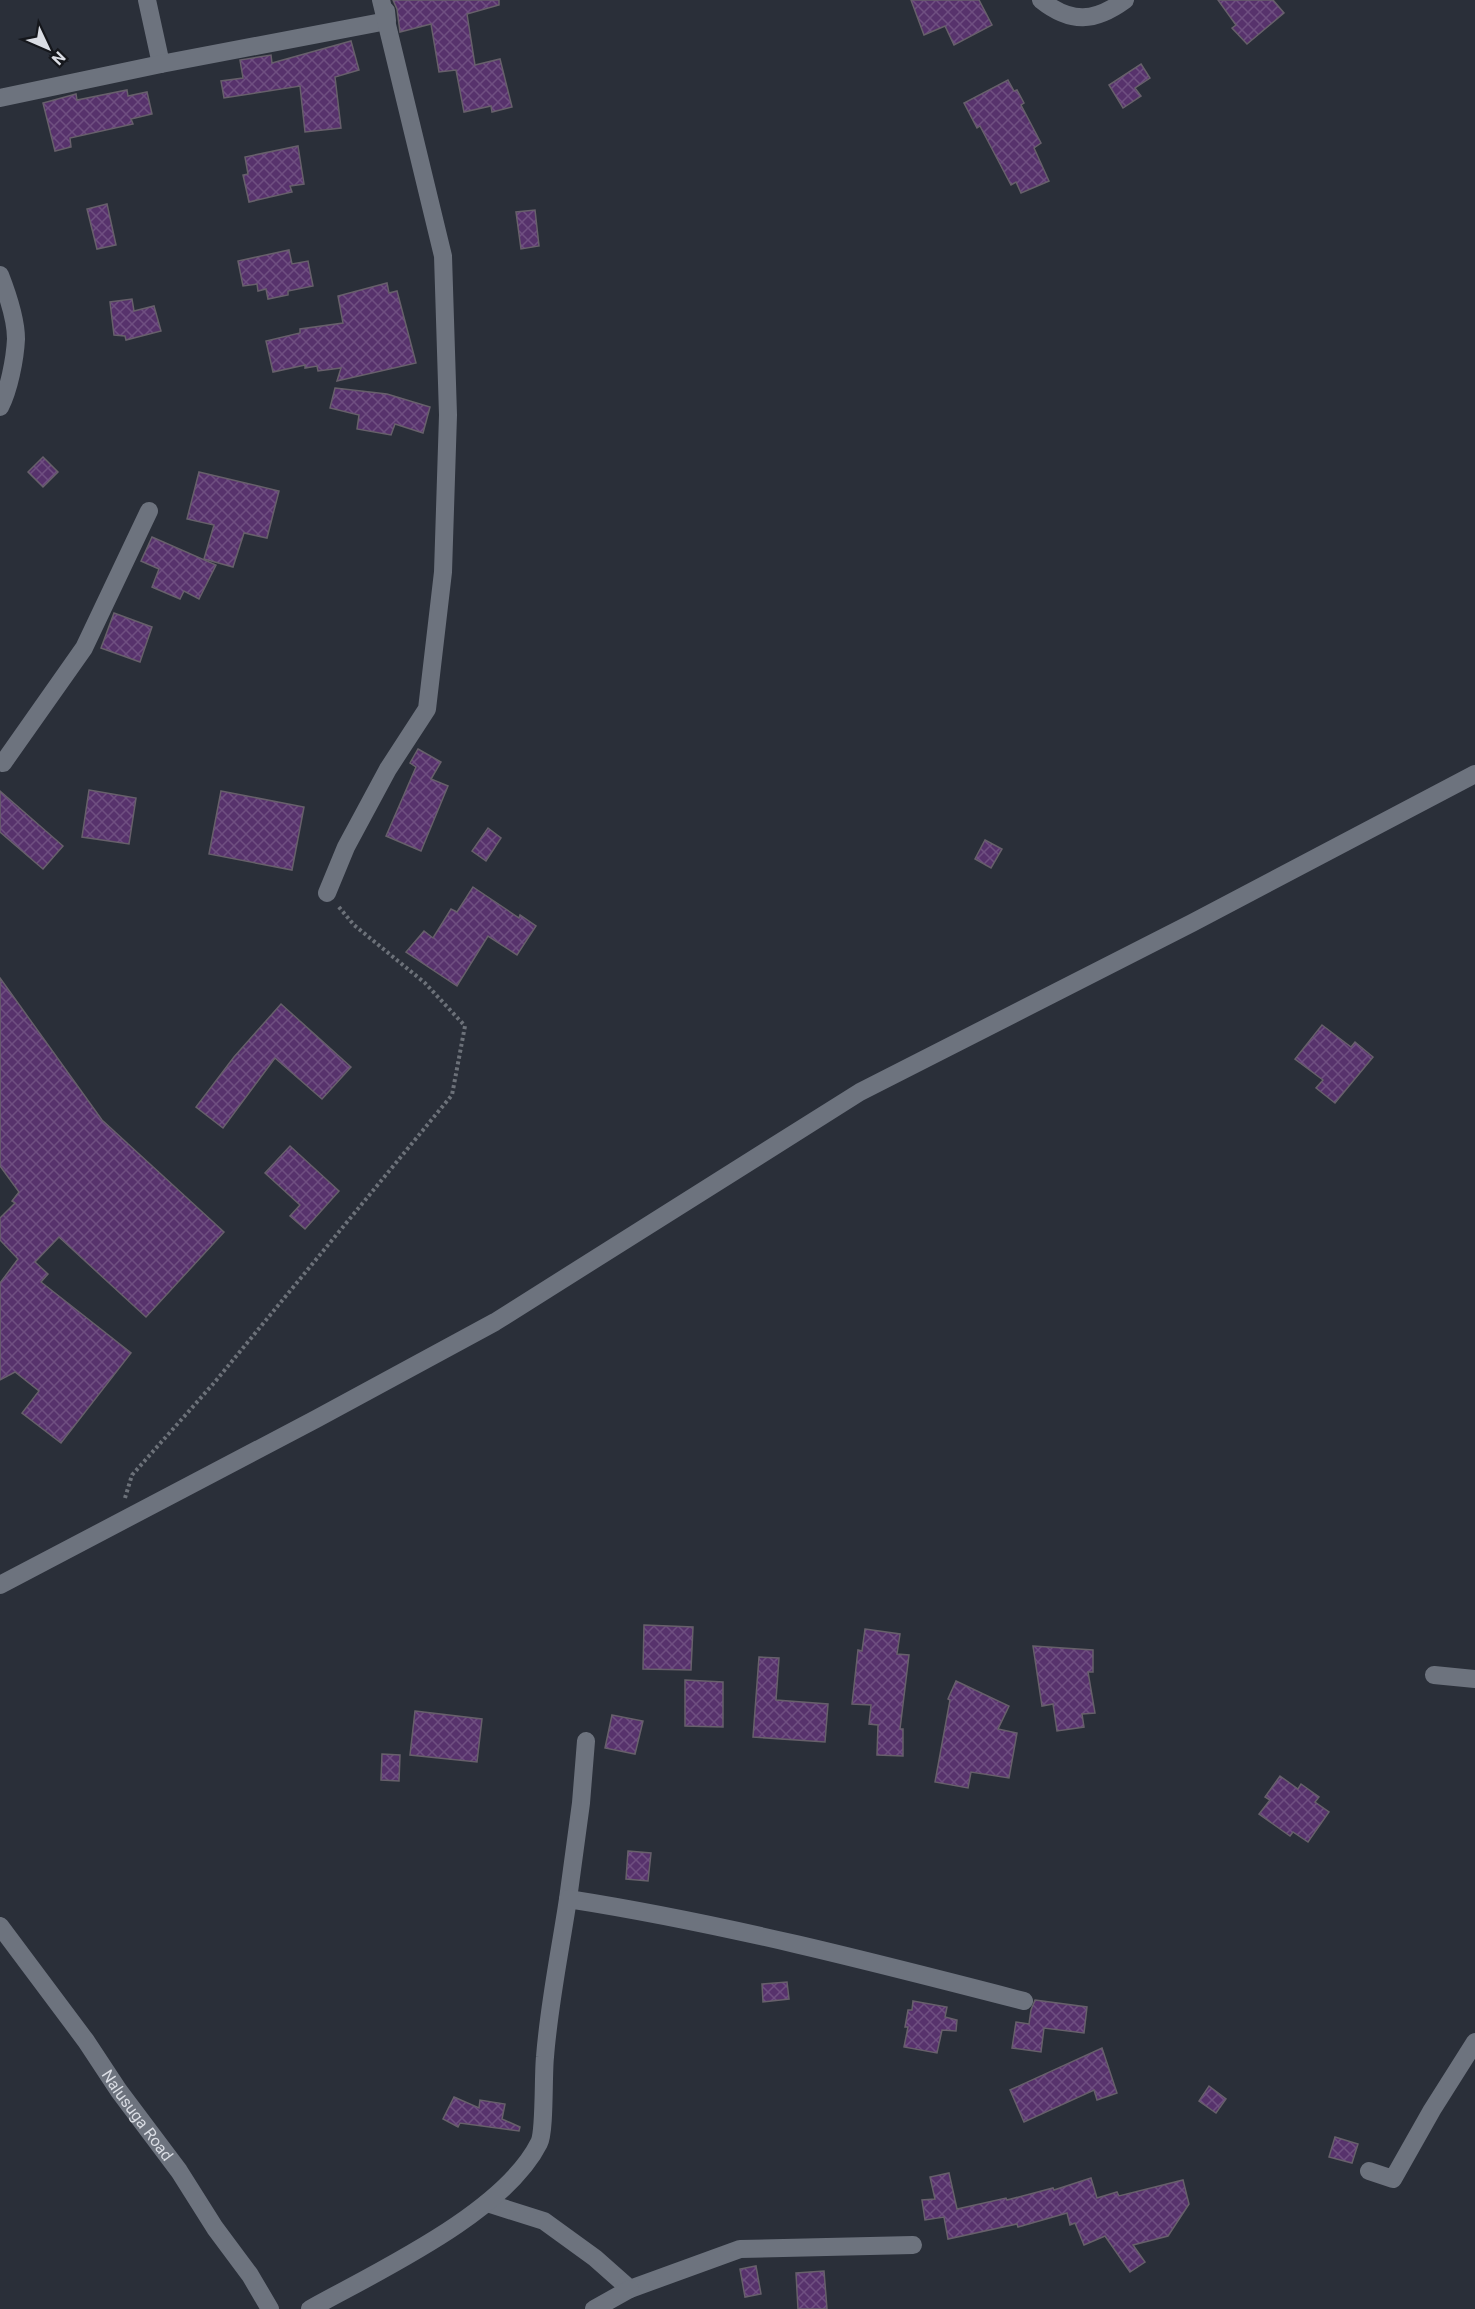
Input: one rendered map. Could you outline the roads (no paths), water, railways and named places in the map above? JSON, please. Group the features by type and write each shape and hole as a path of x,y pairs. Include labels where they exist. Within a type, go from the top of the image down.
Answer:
{"street":[{"path":"147,0 160,64"},
{"path":"327,893 346,847 388,769 428,709 443,572 448,415 443,256 381,0"},
{"path":"386,0 387,21"},
{"path":"1041,0 1052,9 1080,19 1109,11 1125,0"},
{"path":"0,98 160,64 387,21"},
{"path":"0,275 8,294 16,338 6,396 0,407"},
{"path":"3,763 84,648 149,511"},
{"path":"0,1585 495,1322 860,1092 1192,923 1475,774"},
{"path":"1434,1675 1475,1679"},
{"path":"310,2309 428,2243 487,2203 518,2175 541,2141 545,2056 581,1803 586,1741"},
{"path":"568,1899 719,1927 867,1960 1024,2001"},
{"name":"Nalusuga Road","path":"0,1926 86,2040 119,2091 179,2171 215,2228 250,2275 270,2309"},
{"path":"1369,2171 1392,2179 1475,2042"},
{"path":"487,2203 544,2221 595,2258 630,2289"},
{"path":"594,2309 630,2289 740,2249 913,2245"}]}
